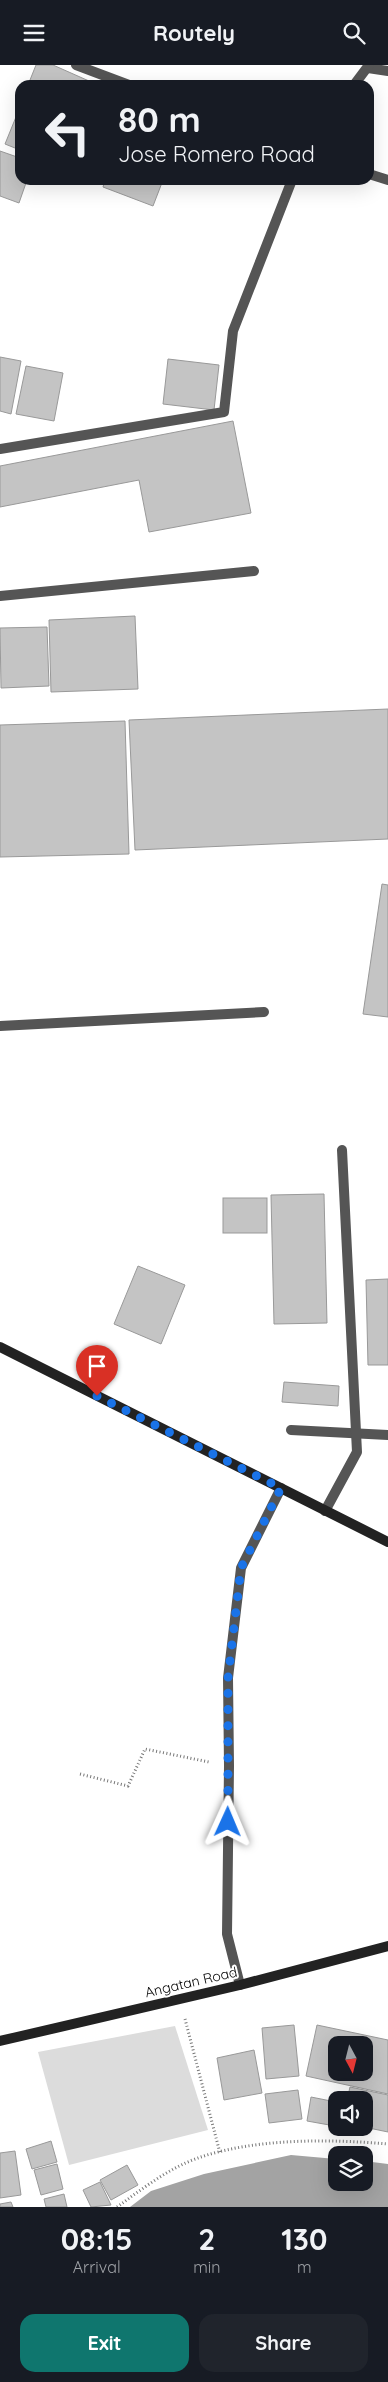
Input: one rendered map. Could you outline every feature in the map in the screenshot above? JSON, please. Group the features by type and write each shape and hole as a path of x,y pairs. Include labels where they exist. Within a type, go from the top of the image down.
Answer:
{"main road":[{"path":"0,1347 388,1542"},
{"name":"Angatan Road","path":"0,2041 240,1985 388,1946"}],"street":[{"path":"76,65 116,80"},
{"path":"358,80 368,66 388,71"},
{"path":"374,176 388,180"},
{"path":"0,449 224,412 232,331 290,185"},
{"path":"0,596 254,571"},
{"path":"0,1026 264,1012"},
{"path":"326,1511 357,1452 358,1433 342,1150"},
{"path":"291,1430 388,1435"},
{"path":"240,1985 227,1934 228,1678 241,1568 281,1488"}],"path":[{"path":"80,1774 128,1786 145,1749 229,1766"},
{"path":"179,1999 220,2153"},
{"path":"117,2207 152,2182 198,2158 258,2145 352,2141 388,2144"}],"shaded area":[{"path":"175,2026 208,2130 69,2165 38,2052"},
{"path":"291,2155 328,2158 328,2191 373,2191 373,2162 388,2164 388,2207 130,2207 151,2191 204,2174"}],"building":[{"path":"36,65 53,65 87,80 30,80"},
{"path":"15,119 15,148 5,144"},
{"path":"0,151 15,156 15,185 25,185 19,203 0,196"},
{"path":"104,185 161,185 153,206 103,187"},
{"path":"0,357 21,361 11,414 0,411"},
{"path":"168,359 219,365 214,410 163,404"},
{"path":"26,366 63,373 54,421 16,414"},
{"path":"233,421 251,513 149,532 139,480 0,507 0,466"},
{"path":"135,616 138,689 51,692 49,620"},
{"path":"47,627 49,686 1,688 0,628"},
{"path":"388,709 388,839 135,850 129,720"},
{"path":"125,721 129,854 0,857 0,725"},
{"path":"382,884 388,885 388,1017 363,1014"},
{"path":"324,1194 327,1323 274,1324 271,1195"},
{"path":"223,1198 267,1198 267,1233 223,1233"},
{"path":"138,1266 185,1285 161,1344 114,1324"},
{"path":"388,1279 388,1365 368,1365 366,1280"},
{"path":"284,1382 339,1386 338,1406 282,1402"},
{"path":"294,2025 299,2076 266,2079 262,2028"},
{"path":"317,2025 369,2036 328,2036 328,2081 306,2076"},
{"path":"373,2037 388,2040 388,2094 329,2081 373,2081"},
{"path":"254,2050 262,2093 224,2100 217,2058"},
{"path":"350,2087 369,2091 349,2091"},
{"path":"298,2090 302,2119 269,2123 265,2094"},
{"path":"373,2092 388,2095 388,2132 373,2129"},
{"path":"311,2097 328,2100 328,2125 307,2121"},
{"path":"51,2141 57,2162 32,2169 26,2149"},
{"path":"15,2151 21,2195 0,2198 0,2153"},
{"path":"57,2164 63,2189 41,2195 34,2170"},
{"path":"127,2165 138,2185 111,2200 100,2180"},
{"path":"100,2182 111,2205 91,2207 83,2190"},
{"path":"64,2194 67,2207 46,2207 44,2199"},
{"path":"11,2202 13,2207 0,2207 0,2204"}],"route":[{"path":"97,1396 281,1488 241,1568 228,1678 228,1822"}]}
